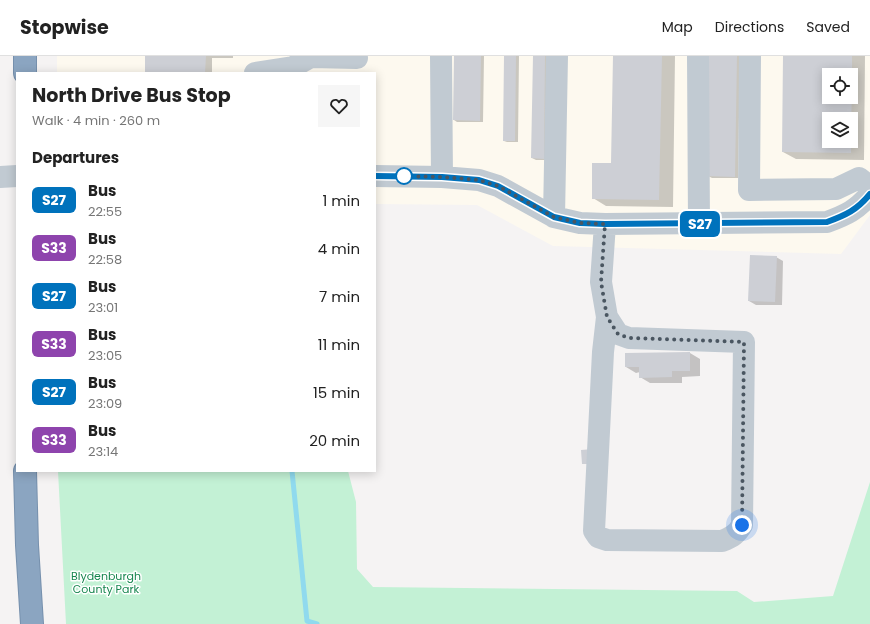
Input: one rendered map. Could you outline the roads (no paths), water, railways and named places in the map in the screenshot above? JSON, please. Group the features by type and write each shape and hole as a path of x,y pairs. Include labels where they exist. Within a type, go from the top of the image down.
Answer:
{"highway":[{"path":"25,56 25,72"},
{"path":"25,472 27,545 32,624"}],"street":[{"path":"441,56 442,177"},
{"path":"554,217 557,56"},
{"path":"698,56 699,224"},
{"path":"750,56 750,190 836,189 859,178 870,186"},
{"path":"268,72 293,70 311,57 358,62"},
{"path":"0,177 16,176"},
{"path":"376,176 442,177 479,180 498,186 554,217 580,223 605,224 827,222 846,215 863,202 870,194"},
{"path":"605,224 601,282 607,317 603,352 594,530 598,537 607,540 722,541 732,538 742,525 744,342 629,338 618,334 607,317"}],"waterway":[{"path":"292,472 307,621 317,624"}],"park label":[{"name":"Blydenburgh County Park","path":"106,582"}]}
